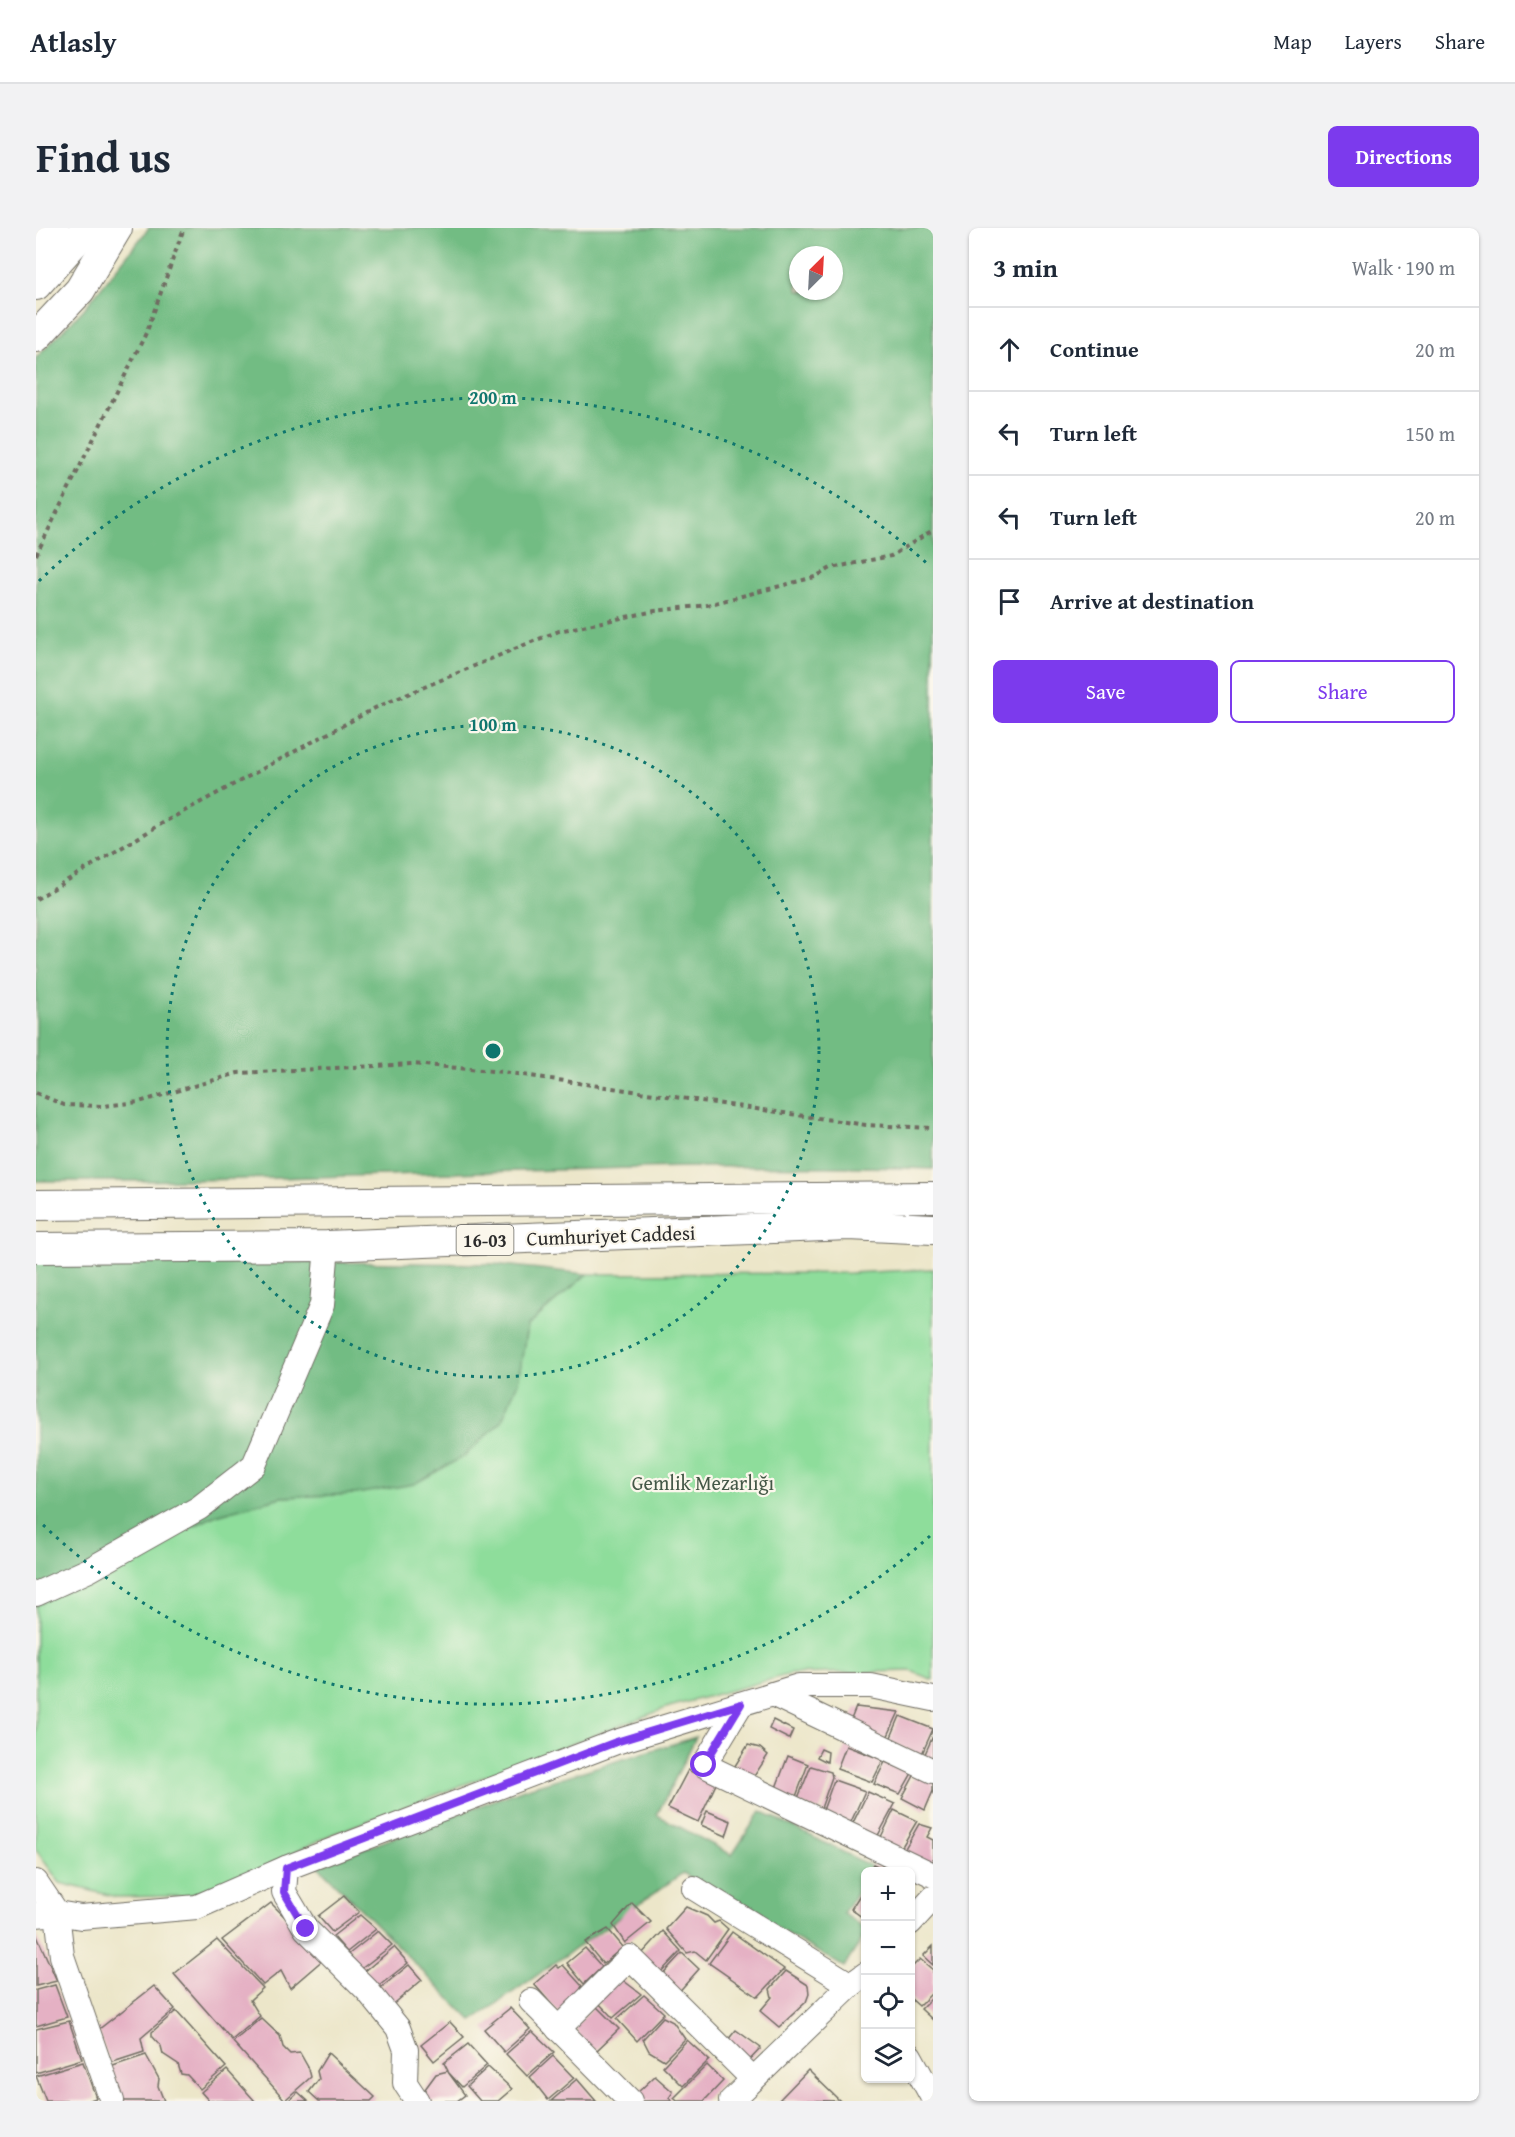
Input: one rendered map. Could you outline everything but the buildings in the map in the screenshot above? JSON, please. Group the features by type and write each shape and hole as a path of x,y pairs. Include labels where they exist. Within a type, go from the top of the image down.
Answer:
{"main road":[{"path":"36,249 54,228"},
{"path":"36,285 87,228"},
{"path":"36,337 80,290 117,228"},
{"name":"Cumhuriyet Caddesi","path":"36,1205 933,1197"},
{"name":"Cumhuriyet Caddesi","path":"36,1248 327,1246 849,1225 933,1229"}],"street":[{"path":"36,1594 89,1570 199,1508 254,1465 322,1305 327,1246"},
{"path":"46,1914 81,1917 197,1907 286,1868 616,1742 800,1686 871,1686 933,1699"},
{"path":"772,1694 933,1771"},
{"path":"741,1704 704,1765 933,1875"},
{"path":"286,1868 284,1892 306,1929 367,1990 398,2028 406,2050 405,2083 417,2101"},
{"path":"36,1882 112,2101"},
{"path":"694,1888 858,1979 731,2101"},
{"path":"912,1921 933,1898"},
{"path":"558,2029 630,1957 753,2079"},
{"path":"531,2001 630,2101"},
{"path":"915,2065 933,2098"}],"path":[{"path":"36,555 147,331 184,228"},
{"path":"36,899 166,821 377,707 533,641 559,631 655,611 707,605 814,577 831,568 891,556 933,530"},
{"path":"36,1092 64,1105 103,1106 139,1102 238,1073 422,1064 503,1072 866,1125 933,1128"}],"green space":[{"path":"149,228 933,228 933,1169 709,1167 260,1179 36,1181 36,358 83,310"},
{"path":"36,1259 494,1264 587,1274 527,1326 518,1382 501,1422 463,1457 414,1484 356,1494 281,1497 216,1515 36,1605"},
{"name":"Gemlik Mezarlığı","path":"933,1269 933,1680 911,1671 791,1674 669,1707 330,1835 239,1880 185,1896 117,1897 60,1883 36,1850 36,1605 216,1515 281,1497 356,1494 518,1382 527,1326 587,1274 850,1273"},
{"path":"696,1737 657,1815 732,1855 761,1811 873,1867 861,1867 861,1888 843,1913 861,1926 861,1941 844,1967 683,1873 472,2021 318,1866 524,1789"}],"route":[{"path":"306,1929 284,1892 286,1868 616,1742 741,1704 704,1765"}]}
